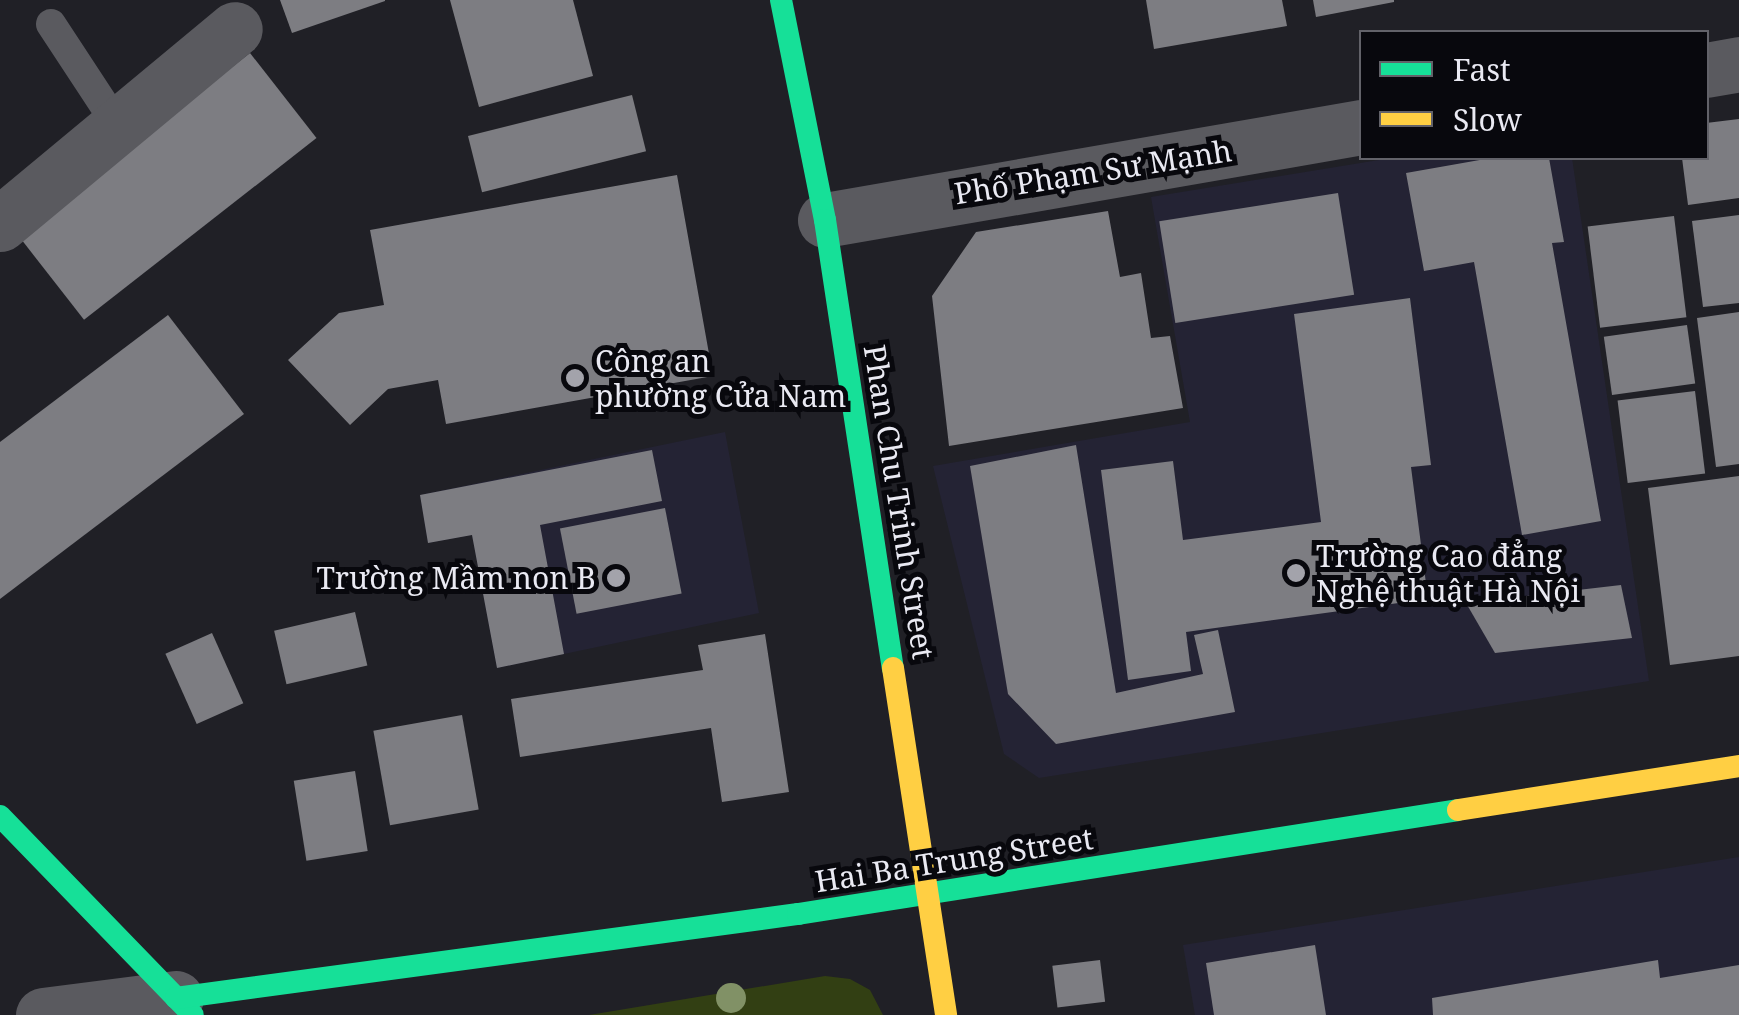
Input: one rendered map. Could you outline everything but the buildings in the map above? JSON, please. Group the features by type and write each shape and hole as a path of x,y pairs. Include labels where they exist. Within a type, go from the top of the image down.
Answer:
{"street":[{"name":"Phan Chu Trinh Street","path":"782,0 825,220 946,1015"},
{"path":"0,224 116,123 234,29"},
{"path":"1709,69 1739,64"},
{"name":"Phố Phạm Sư Mạnh","path":"825,220 1359,128"},
{"name":"Hai Ba Trung Street","path":"184,1006 1739,766"},
{"path":"0,816 184,1006"},
{"path":"43,1015 184,1006"}],"lane":[{"path":"51,24 116,123"}],"shaded area":[{"name":"Trường Cao đẳng Nghệ thuật Hà Nội","path":"1379,160 1572,160 1649,681 1039,778 1004,754 933,466 1190,422 1151,197"},
{"name":"Trường Mầm non B","path":"725,432 759,613 497,668 472,535 428,543 420,495"},
{"path":"1739,857 1739,1015 1195,1015 1183,945"}],"green space":[{"path":"825,976 850,979 870,990 883,1015 589,1015"}],"traffic: fast":[{"path":"781,0 825,220 893,668"},
{"path":"176,998 798,914 1458,810"},
{"path":"0,816 193,1015"}],"traffic: slow":[{"path":"893,668 946,1015"},
{"path":"1458,810 1739,766"}],"place":[{"name":"Công an phường Cửa Nam","path":"575,378"},
{"name":"Trường Cao đẳng Nghệ thuật Hà Nội","path":"1296,573"},
{"name":"Trường Mầm non B","path":"616,578"}]}
